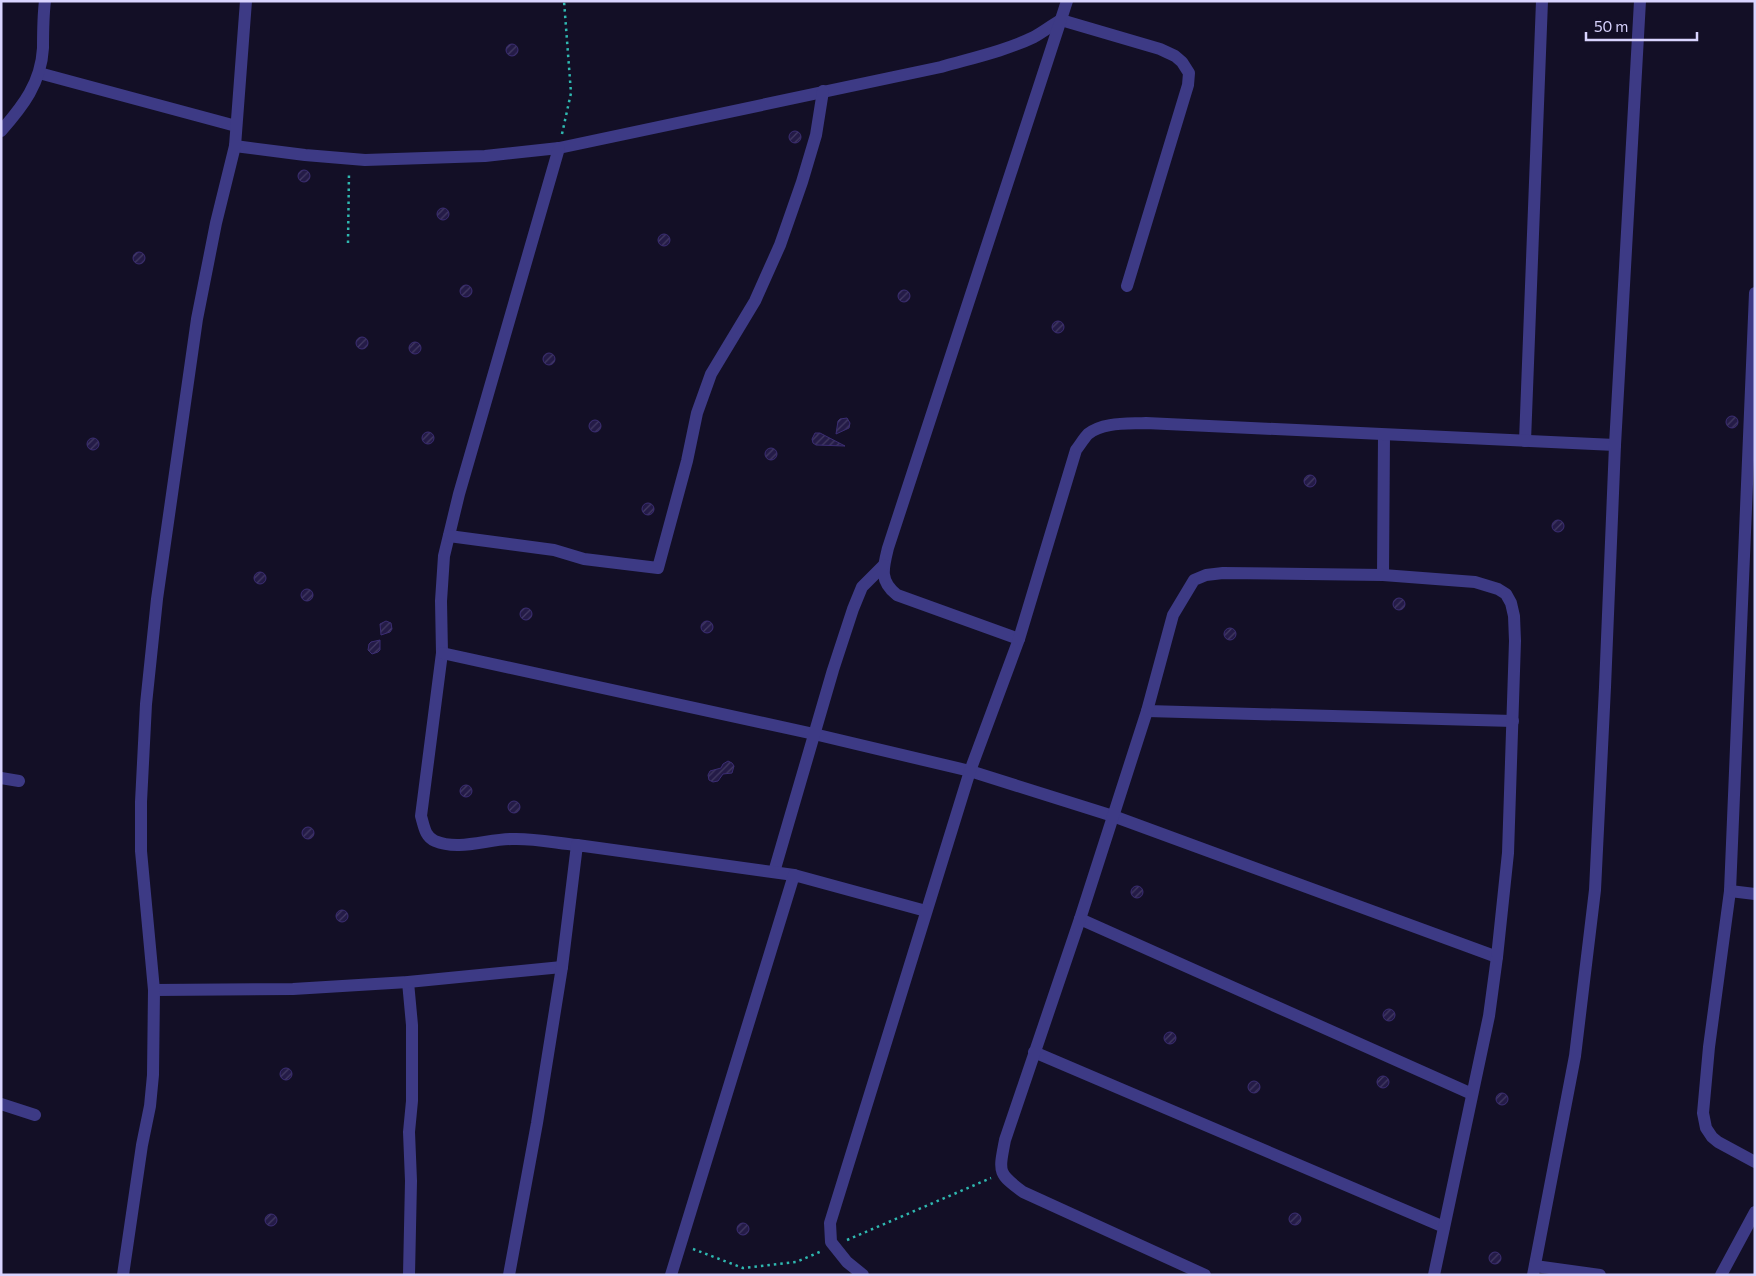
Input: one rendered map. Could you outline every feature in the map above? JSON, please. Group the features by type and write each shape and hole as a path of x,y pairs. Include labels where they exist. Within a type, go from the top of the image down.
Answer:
{"street":[{"path":"1,131 26,101 39,73 43,50 42,20 45,1"},
{"path":"123,1275 142,1145 150,1106 153,1074 154,990 141,851 141,802 146,704 157,599 197,320 216,222 235,146 246,1"},
{"path":"1019,638 897,595 889,589 885,582 884,565 1067,1"},
{"path":"1525,441 1542,1"},
{"path":"1600,1275 1534,1270 1575,1056 1595,890 1615,445 1640,1"},
{"path":"235,146 365,160 485,156 559,148 941,67 987,54 1035,36 1061,20 1160,50 1180,59 1189,73 1188,85 1127,286"},
{"path":"39,73 236,126"},
{"path":"449,536 554,550 584,559 658,568 698,413 711,374 755,301 780,245 816,135 823,91"},
{"path":"559,148 490,383 444,556 441,601 442,652 422,816 428,836 434,841 447,844 466,845 514,839 577,845 794,875 926,911"},
{"path":"1755,293 1749,603 1730,891 1709,1047 1703,1113 1706,1128 1718,1142 1755,1162"},
{"path":"863,1275 847,1262 831,1242 830,1223 970,771 1019,638 1076,450 1088,435 1098,428 1117,424 1146,424 1615,445"},
{"path":"1383,575 1384,436"},
{"path":"774,872 832,670 862,587 884,565"},
{"path":"1205,1275 1035,1199 1006,1179 1002,1173 1001,1164 1005,1140 1080,919 1147,711 1173,615 1194,580 1206,575 1223,573 1383,575 1476,582 1506,594 1511,604 1515,632 1508,853 1497,956 1489,1016 1434,1275"},
{"path":"442,652 814,734 970,771 1113,816 1497,956"},
{"path":"1147,711 1513,721"},
{"path":"1,778 19,781"},
{"path":"509,1275 537,1124 562,967 577,845"},
{"path":"670,1275 794,875"},
{"path":"1730,891 1755,894"},
{"path":"1080,919 1472,1094"},
{"path":"154,990 292,988 408,982 562,967"},
{"path":"408,982 412,1026 412,1091 409,1132 411,1182 409,1275"},
{"path":"1034,1052 1444,1227"},
{"path":"1,1104 35,1115"},
{"path":"1721,1275 1755,1212"}],"path":[{"path":"559,148 571,93 564,1"},
{"path":"348,243 349,158"}],"building":[{"path":"510,44 514,44 518,50 514,56 510,56 506,52 506,48"},
{"path":"793,131 797,131 801,137 797,143 793,143 789,139 789,135"},
{"path":"302,170 306,170 310,176 306,182 302,182 298,178 298,174"},
{"path":"441,208 445,208 449,214 445,220 441,220 437,216 437,212"},
{"path":"662,234 666,234 670,240 666,246 662,246 658,242 658,238"},
{"path":"137,252 141,252 145,258 141,264 137,264 133,260 133,256"},
{"path":"464,285 468,285 472,291 468,297 464,297 460,293 460,289"},
{"path":"902,290 906,290 910,296 906,302 902,302 898,298 898,294"},
{"path":"1056,321 1060,321 1064,327 1060,333 1056,333 1052,329 1052,325"},
{"path":"360,337 364,337 368,343 364,349 360,349 356,345 356,341"},
{"path":"413,342 417,342 421,348 417,354 413,354 409,350 409,346"},
{"path":"547,353 551,353 555,359 551,365 547,365 543,361 543,357"},
{"path":"1730,416 1734,416 1738,422 1734,428 1730,428 1726,424 1726,420"},
{"path":"847,418 850,423 849,428 836,434 838,421"},
{"path":"593,420 597,420 601,426 597,432 593,432 589,428 589,424"},
{"path":"426,432 430,432 434,438 430,444 426,444 422,440 422,436"},
{"path":"815,433 820,433 845,446 816,445 812,439"},
{"path":"91,438 95,438 99,444 95,450 91,450 87,446 87,442"},
{"path":"769,448 773,448 777,454 773,460 769,460 765,456 765,452"},
{"path":"1308,475 1312,475 1316,481 1312,487 1308,487 1304,483 1304,479"},
{"path":"646,503 650,503 654,509 650,515 646,515 642,511 642,507"},
{"path":"1556,520 1560,520 1564,526 1560,532 1556,532 1552,528 1552,524"},
{"path":"258,572 262,572 266,578 262,584 258,584 254,580 254,576"},
{"path":"305,589 309,589 313,595 309,601 305,601 301,597 301,593"},
{"path":"1397,598 1401,598 1405,604 1401,610 1397,610 1393,606 1393,602"},
{"path":"524,608 528,608 532,614 528,620 524,620 520,616 520,612"},
{"path":"386,621 391,623 392,629 390,632 381,635 380,624"},
{"path":"705,621 709,621 713,627 709,633 705,633 701,629 701,625"},
{"path":"1228,628 1232,628 1236,634 1232,640 1228,640 1224,636 1224,632"},
{"path":"380,640 380,650 372,654 368,650 369,644"},
{"path":"728,761 734,766 732,773 723,774 718,781 713,782 709,780 708,775 710,771 721,768"},
{"path":"464,785 468,785 472,791 468,797 464,797 460,793 460,789"},
{"path":"512,801 516,801 520,807 516,813 512,813 508,809 508,805"},
{"path":"306,827 310,827 314,833 310,839 306,839 302,835 302,831"},
{"path":"1135,886 1139,886 1143,892 1139,898 1135,898 1131,894 1131,890"},
{"path":"340,910 344,910 348,916 344,922 340,922 336,918 336,914"},
{"path":"1387,1009 1391,1009 1395,1015 1391,1021 1387,1021 1383,1017 1383,1013"},
{"path":"1168,1032 1172,1032 1176,1038 1172,1044 1168,1044 1164,1040 1164,1036"},
{"path":"284,1068 288,1068 292,1074 288,1080 284,1080 280,1076 280,1072"},
{"path":"1381,1076 1385,1076 1389,1082 1385,1088 1381,1088 1377,1084 1377,1080"},
{"path":"1252,1081 1256,1081 1260,1087 1256,1093 1252,1093 1248,1089 1248,1085"},
{"path":"1500,1093 1504,1093 1508,1099 1504,1105 1500,1105 1496,1101 1496,1097"},
{"path":"1293,1213 1297,1213 1301,1219 1297,1225 1293,1225 1289,1221 1289,1217"},
{"path":"269,1214 273,1214 277,1220 273,1226 269,1226 265,1222 265,1218"},
{"path":"741,1223 745,1223 749,1229 745,1235 741,1235 737,1231 737,1227"},
{"path":"1493,1252 1497,1252 1501,1258 1497,1264 1493,1264 1489,1260 1489,1256"}]}
